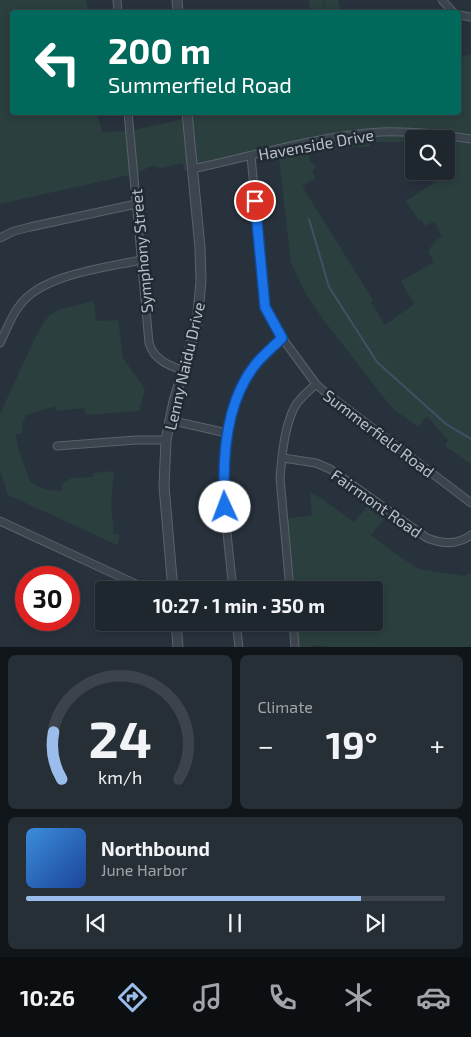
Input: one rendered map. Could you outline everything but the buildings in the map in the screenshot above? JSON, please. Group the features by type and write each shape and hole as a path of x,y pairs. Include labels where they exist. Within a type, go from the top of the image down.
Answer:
{"street":[{"path":"442,0 451,10"},
{"name":"Symphony Street","path":"128,115 150,347 154,354 162,361 184,371"},
{"name":"Lenny Naidu Drive","path":"172,581 164,486 166,440 169,420 197,324 201,289 200,248 187,115"},
{"name":"Havenside Drive","path":"192,169 325,139 378,132 417,132 471,139"},
{"name":"Summerfield Road","path":"251,156 265,307 282,338 316,384 338,403 471,503"},
{"path":"0,238 14,231 136,204"},
{"path":"0,343 20,304 40,287 64,278 141,260"},
{"path":"232,581 224,489 227,433 238,396 249,374 282,338"},
{"path":"289,581 280,478 284,443 294,408 316,384"},
{"path":"169,420 227,433"},
{"path":"57,446 136,440 166,440"},
{"name":"Fairmont Road","path":"282,458 316,463 330,469 421,536 438,542 448,543 463,540 471,535"},
{"path":"0,521 130,581"},
{"path":"177,631 178,647"},
{"path":"237,631 239,647"},
{"path":"294,631 295,647"}],"green space":[{"path":"0,0 86,0 88,10 10,10 10,115 98,115 102,132 130,131 200,115 461,115 461,57 471,54 471,464 445,446 448,440 427,416 418,427 392,408 322,318 306,294 291,263 278,149 184,171 183,163 162,168 151,166 138,173 0,204","holes":["405,130 455,130 455,180 439,180 406,201 419,221 421,220 426,226 434,221 442,236 434,242 428,251 434,262 401,281 414,304 385,325 371,302 373,300 302,186 316,178 312,172 316,167 310,161 309,154 352,147 368,147 373,142 405,142"]},
{"path":"308,0 322,0 324,10 310,10"},
{"path":"323,0 338,0 340,10 326,10"},
{"path":"94,301 96,321 118,320 123,358 145,389 139,411 86,415 84,408 56,411 55,406 26,415 22,434 16,434 17,445 30,481 39,487 49,490 62,491 62,484 72,478 93,477 93,473 114,471 111,505 114,534 120,534 117,545 8,495 0,470 0,414 44,322 50,315 61,309"},
{"path":"310,493 319,497 354,522 371,502 387,515 371,535 397,555 419,569 464,576 471,573 471,647 330,647 313,645 312,647 295,647 294,631 383,631 383,581 290,581 284,519 312,515"}],"waterway":[{"path":"309,219 329,287 377,362 446,424 471,439"}],"route":[{"path":"225,507 225,447 227,433 238,396 253,367 282,338 265,307 255,201"}]}
